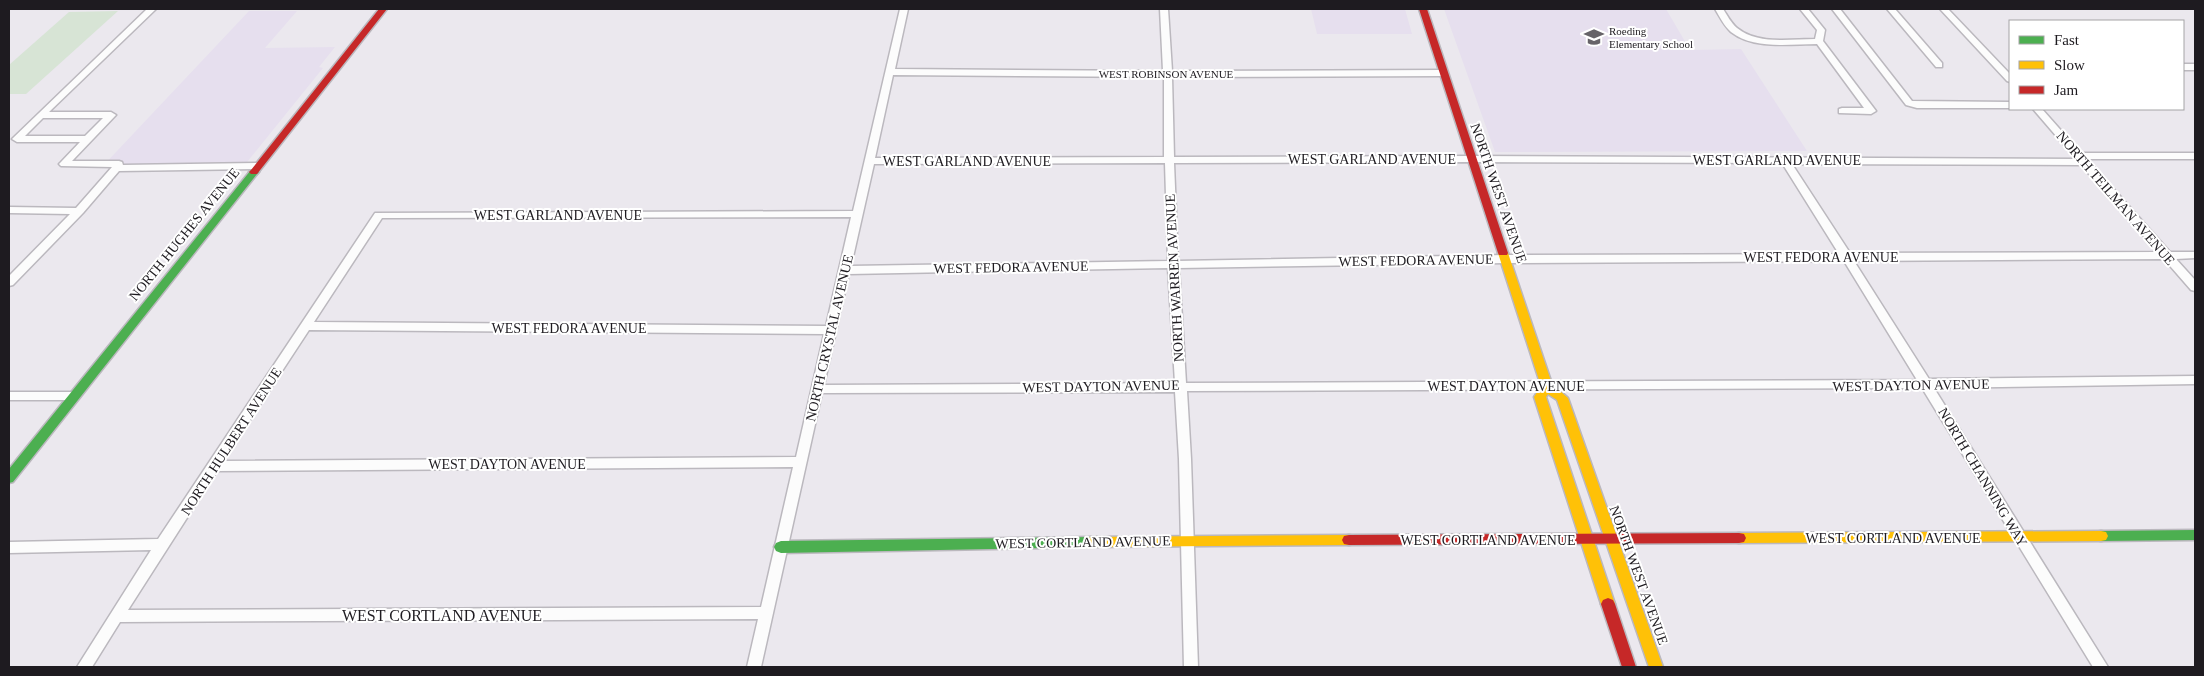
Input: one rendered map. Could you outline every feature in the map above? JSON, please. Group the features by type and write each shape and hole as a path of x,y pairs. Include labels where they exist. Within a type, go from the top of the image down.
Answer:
{"street":[{"path":"88,139 17,139 152,9"},
{"name":"NORTH HUGHES AVENUE","path":"9,478 258,166 328,82 383,9"},
{"name":"NORTH CRYSTAL AVENUE","path":"754,667 799,462 846,270 904,9"},
{"name":"NORTH WARREN AVENUE","path":"1164,9 1168,74 1168,160 1172,263 1185,460 1191,667"},
{"name":"NORTH WEST AVENUE","path":"1423,9 1547,386 1562,398 1656,667"},
{"path":"1719,9 1733,30 1749,37 1770,41 1820,41"},
{"path":"1804,9 1820,30 1820,41 1871,111 1842,111"},
{"path":"1836,9 1909,103 1917,106 2009,105"},
{"path":"1891,9 1940,65"},
{"path":"1944,9 2005,68"},
{"name":"WEST ROBINSON AVENUE","path":"890,72 1443,73"},
{"name":"NORTH TEILMAN AVENUE","path":"2038,110 2195,287"},
{"path":"42,115 111,115 64,164 258,166"},
{"name":"WEST GARLAND AVENUE","path":"869,161 1472,159 1953,161 2195,156"},
{"name":"NORTH CHANNING WAY","path":"1785,160 1848,257 2018,537 2101,667"},
{"path":"9,282 79,211 117,166"},
{"path":"9,210 79,211"},
{"name":"WEST GARLAND AVENUE","path":"379,215 857,214"},
{"name":"NORTH HULBERT AVENUE","path":"84,667 162,544 379,215"},
{"name":"WEST FEDORA AVENUE","path":"846,270 1172,263 1506,259 2195,255"},
{"name":"WEST FEDORA AVENUE","path":"306,326 832,330"},
{"name":"WEST DAYTON AVENUE","path":"817,389 1180,386 1927,385 2195,380"},
{"name":"NORTH WEST AVENUE","path":"1547,386 1540,397 1629,667"},
{"path":"9,396 73,396"},
{"name":"WEST DAYTON AVENUE","path":"214,466 799,462"},
{"name":"WEST CORTLAND AVENUE","path":"781,547 1186,541 2195,535"},
{"path":"9,547 162,544"},
{"name":"WEST CORTLAND AVENUE","path":"117,616 766,613"}],"shaded area":[{"path":"1311,9 1405,9 1412,34 1317,34"},
{"path":"1444,9 1666,9 1690,50 1741,49 1807,151 1495,152"},
{"path":"249,11 297,11 265,48 335,47 319,67 323,68 243,167 101,168"}],"green space":[{"path":"118,11 26,94 9,94 9,65 69,12"}],"traffic: fast":[{"path":"9,478 254,172"},
{"path":"2101,536 2195,535"},
{"path":"781,547 1092,542"}],"traffic: slow":[{"path":"1503,253 1547,386 1562,398 1656,667"},
{"path":"1547,386 1540,397 1608,604"},
{"path":"1739,538 2101,536"},
{"path":"1092,542 1349,540"}],"traffic: jam":[{"path":"254,172 383,9"},
{"path":"1423,9 1503,253"},
{"path":"1349,540 1739,538"},
{"path":"1608,604 1629,667"}],"place":[{"name":"Roeding Elementary School","path":"1594,37"}]}
